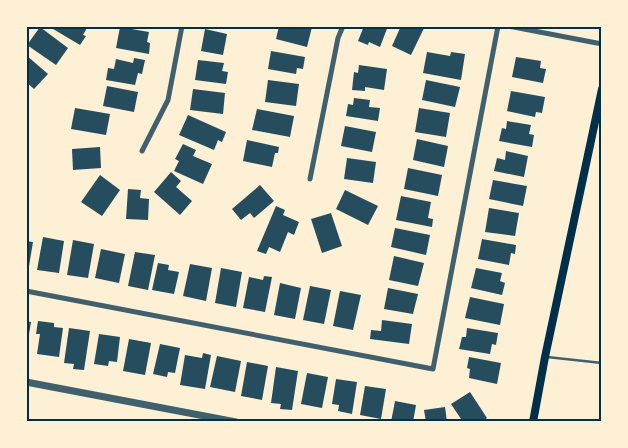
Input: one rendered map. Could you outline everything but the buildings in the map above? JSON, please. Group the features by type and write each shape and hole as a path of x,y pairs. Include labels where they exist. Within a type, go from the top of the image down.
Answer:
{"main road":[{"path":"533,422 602,88"}],"street":[{"path":"142,151 168,100 182,26"},
{"path":"310,179 338,38 343,26"},
{"path":"26,292 433,368 498,26"},
{"path":"508,26 602,44"},
{"path":"26,382 236,422"}],"lane":[{"path":"545,357 602,363"}]}
